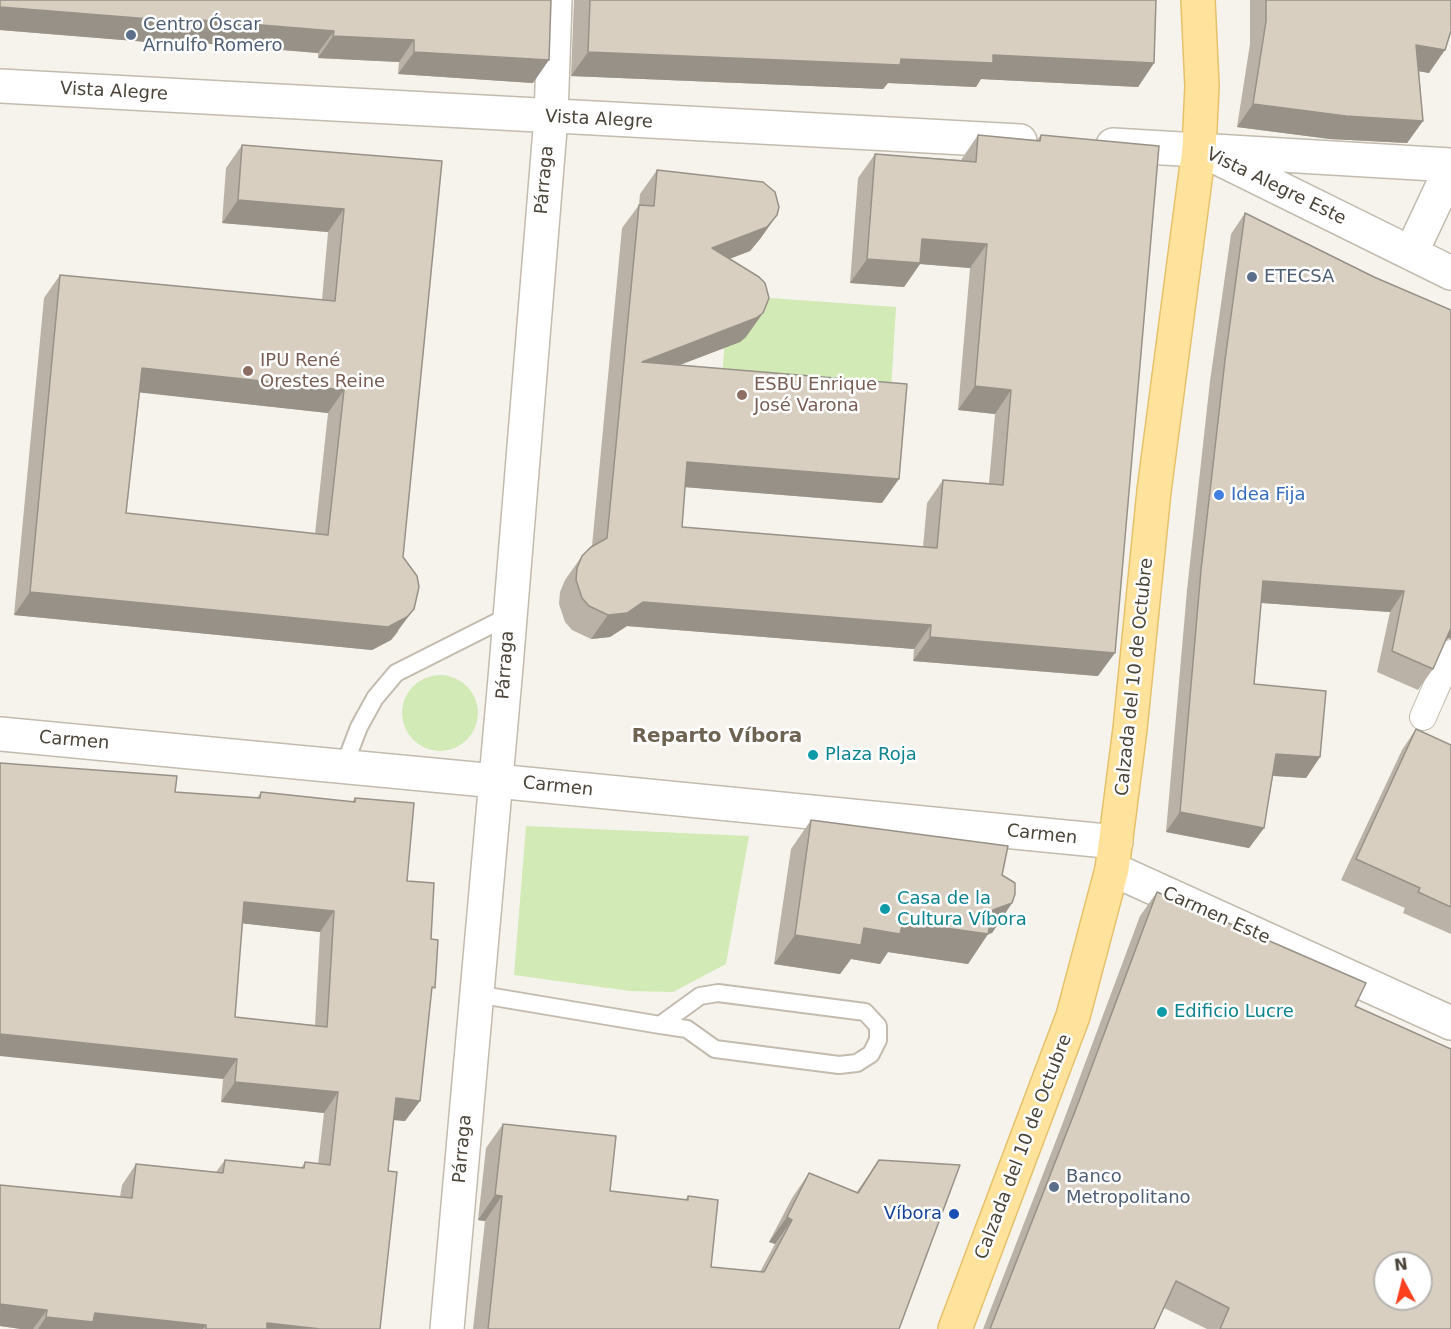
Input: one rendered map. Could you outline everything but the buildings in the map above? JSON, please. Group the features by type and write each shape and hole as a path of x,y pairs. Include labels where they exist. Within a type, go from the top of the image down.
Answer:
{"main road":[{"name":"Calzada del 10 de Octubre","path":"955,1329 1073,1016 1114,856 1154,491 1199,148 1202,86 1198,0"}],"street":[{"name":"Párraga","path":"447,1329 496,781 551,117 555,0"},
{"name":"Vista Alegre","path":"0,86 1049,142"},
{"path":"1084,144 1199,148"},
{"name":"Vista Alegre Este","path":"1199,148 1451,166"},
{"name":"Vista Alegre Este","path":"1199,148 1451,273"},
{"path":"1411,253 1451,166"},
{"path":"1423,717 1451,653"},
{"name":"Carmen","path":"0,734 496,781 1114,856"},
{"name":"Carmen Este","path":"1114,856 1451,1023"}],"lane":[{"path":"344,766 359,727 375,698 396,673 509,616"},
{"path":"476,994 660,1025 687,1029 715,1049 839,1065 857,1063 871,1054 878,1040 878,1026 866,1012 718,993 700,996 660,1025"}],"green space":[{"path":"728,295 896,307 890,408 721,394"},
{"path":"440,675 455,678 467,686 475,698 478,713 475,728 467,740 455,748 440,751 425,748 413,740 405,728 402,713 405,698 413,686 425,678"},
{"path":"526,826 749,836 726,964 673,992 630,991 514,975"}],"place":[{"name":"Centro Óscar Arnulfo Romero","path":"131,35"},
{"name":"ETECSA","path":"1252,277"},
{"name":"IPU René Orestes Reine","path":"248,371"},
{"name":"ESBU Enrique José Varona","path":"742,395"},
{"name":"Idea Fija","path":"1219,495"},
{"name":"Plaza Roja","path":"813,755"},
{"name":"Casa de la Cultura Víbora","path":"885,909"},
{"name":"Edificio Lucre","path":"1162,1012"},
{"name":"Banco Metropolitano","path":"1054,1187"},
{"name":"Víbora","path":"954,1214"}],"district":[{"name":"Reparto Víbora","path":"717,737"}]}
